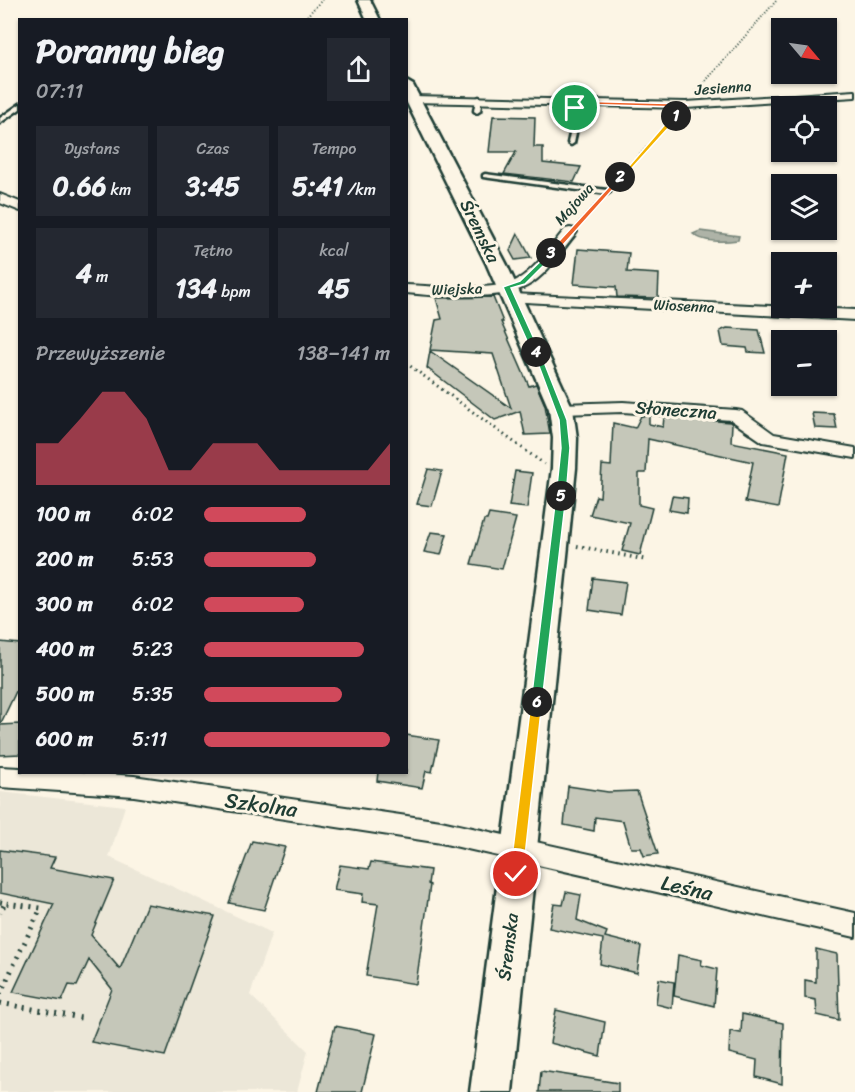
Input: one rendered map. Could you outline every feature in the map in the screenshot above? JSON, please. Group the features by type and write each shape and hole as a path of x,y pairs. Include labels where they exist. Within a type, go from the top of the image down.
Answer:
{"main road":[{"path":"364,0 373,18"},
{"name":"Śremska","path":"410,92 510,292 561,409 565,438 564,468 491,1092"}],"street":[{"name":"Jesienna","path":"410,92 478,105 573,102 686,105 855,94"},
{"path":"0,198 18,206"},
{"name":"Majowa","path":"510,292 532,274 570,232"},
{"name":"Wiejska","path":"408,289 510,292"},
{"name":"Wiosenna","path":"510,292 855,315"},
{"name":"Słoneczna","path":"561,409 623,407 736,415 769,438 855,453"},
{"name":"Szkolna","path":"0,777 134,786 414,827 520,849"},
{"name":"Leśna","path":"520,849 855,925"}],"lane":[{"path":"571,143 575,124 573,102"},
{"path":"0,121 18,108"},
{"path":"485,176 607,192"}],"path":[{"path":"305,18 322,0"},
{"name":"Majowa","path":"570,232 674,119 680,108 691,103 694,94 719,64 777,0"},
{"path":"408,364 542,463 564,468"},
{"path":"555,543 647,560"},
{"path":"0,913 3,902 41,908 0,994"},
{"path":"0,1003 81,1018"}],"shaded area":[{"path":"700,231 739,236 738,240 708,240 693,234"},
{"path":"0,792 125,806 109,857 272,933 250,995 308,1051 297,1092 0,1092"}],"building":[{"path":"493,116 535,117 534,147 543,147 543,163 581,167 574,182 504,174 516,152 489,152"},
{"path":"518,234 531,258 515,260 510,251"},
{"path":"578,249 629,253 627,272 659,274 658,298 617,297 616,287 574,284"},
{"path":"493,297 503,322 501,322 529,386 536,384 545,405 550,434 525,435 520,411 495,420 427,368 430,351 511,408 493,354 430,350 436,320 442,319 436,298"},
{"path":"727,328 759,330 765,353 748,352 747,348 723,346 720,331"},
{"path":"812,413 834,414 837,429 815,428"},
{"path":"641,416 649,416 649,424 663,427 664,417 730,422 732,424 731,442 788,453 778,508 745,502 753,462 648,439 646,473 639,473 639,505 652,508 640,555 622,551 630,523 590,515 596,496 600,497 602,465 611,466 613,423 635,428"},
{"path":"428,469 442,471 432,506 417,504"},
{"path":"515,471 532,473 527,508 509,506"},
{"path":"672,496 688,498 687,513 669,510"},
{"path":"489,514 516,518 502,569 471,564 484,520 487,520"},
{"path":"431,532 447,534 441,555 424,552"},
{"path":"593,578 626,582 621,615 589,610"},
{"path":"0,642 18,644 18,687 0,725"},
{"path":"18,724 18,754 0,755 0,725"},
{"path":"408,735 439,740 432,772 426,771 422,788 377,781 378,774 408,774"},
{"path":"568,786 608,792 637,791 658,854 644,856 641,848 631,848 623,821 595,817 594,831 564,825"},
{"path":"252,841 285,847 264,910 229,903"},
{"path":"0,850 55,857 50,868 114,880 91,935 120,969 147,904 215,916 165,1056 91,1042 112,989 89,960 77,986 69,985 62,1001 13,992 54,904 0,893"},
{"path":"371,862 430,870 428,884 430,885 416,984 366,976 378,904 362,902 363,894 334,890 340,865 369,869"},
{"path":"566,892 581,895 577,920 607,932 605,937 641,946 637,973 600,964 603,939 549,928 554,904 563,905"},
{"path":"816,949 837,954 839,1020 817,1015 816,1000 805,998 805,980 816,982"},
{"path":"678,955 702,960 701,965 717,969 714,1006 674,996"},
{"path":"659,979 674,982 672,1008 656,1004"},
{"path":"556,1010 605,1022 600,1056 550,1043"},
{"path":"742,1014 783,1023 782,1084 756,1077 757,1060 729,1053 730,1031 741,1033"},
{"path":"335,1026 376,1034 362,1092 318,1092"},
{"path":"541,1071 618,1083 618,1092 539,1092"}],"route":[{"path":"516,874 566,448 561,409 507,287 519,284 532,274 674,119 680,108 686,105 573,102 575,108"}]}
